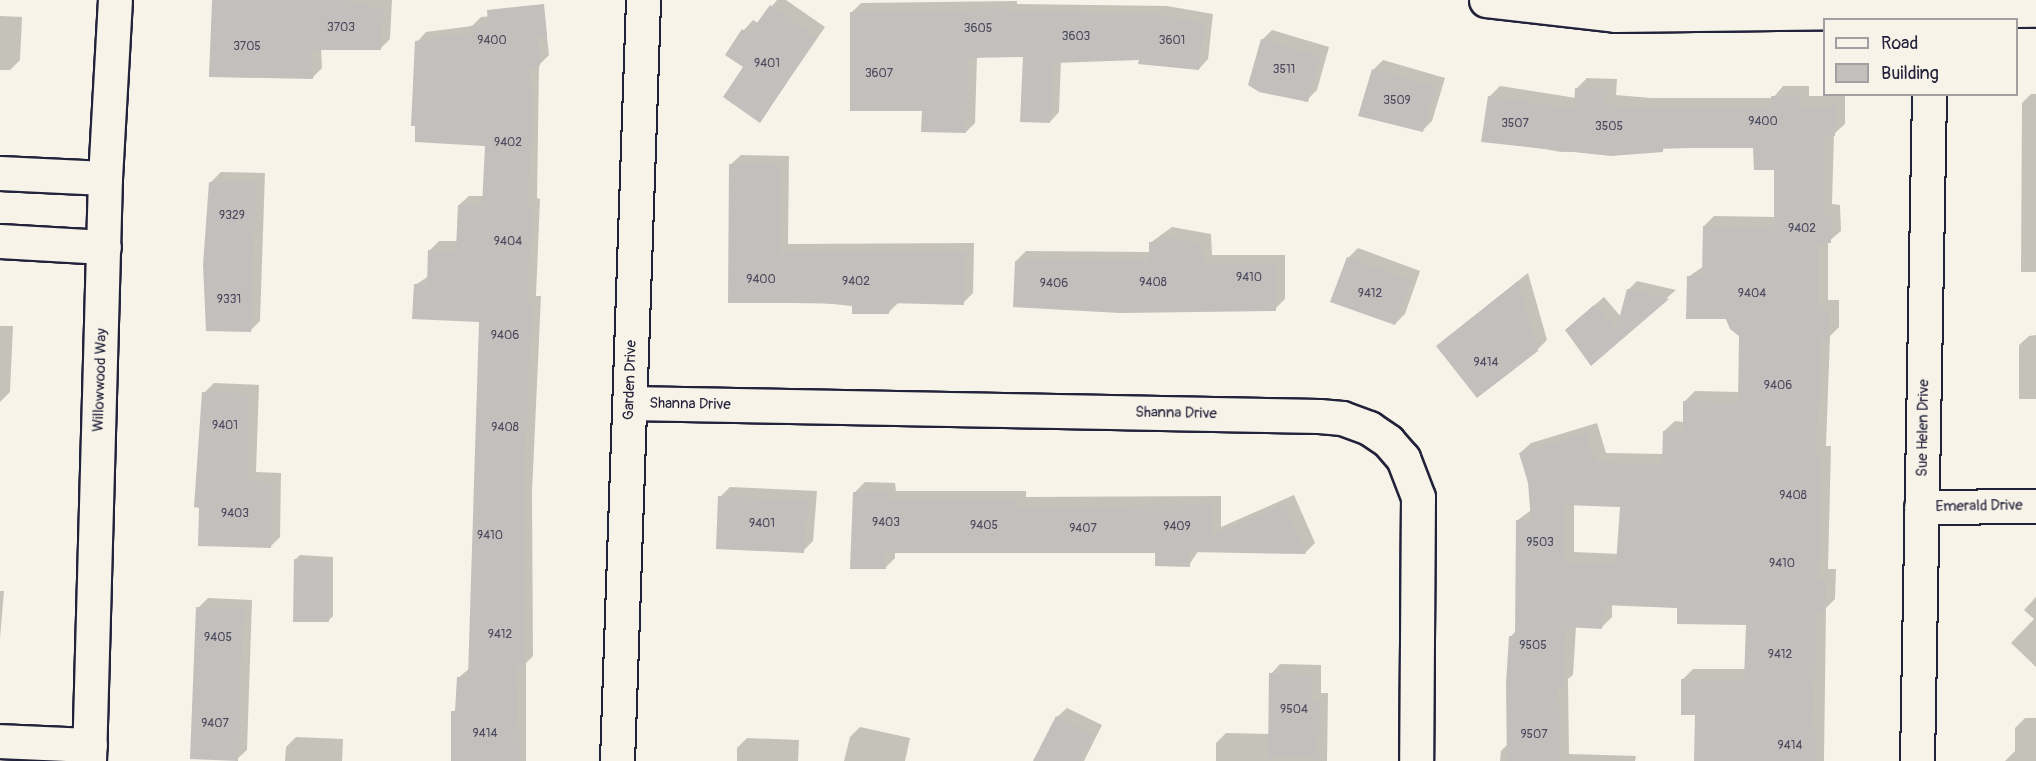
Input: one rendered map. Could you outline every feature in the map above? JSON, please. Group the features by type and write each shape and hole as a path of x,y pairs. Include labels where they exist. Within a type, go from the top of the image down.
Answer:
{"street":[{"name":"Willowwood Way","path":"90,753 105,178 115,0"},
{"name":"Garden Drive","path":"617,761 643,0"},
{"path":"1486,0 1615,15 2036,10"},
{"name":"Sue Helen Drive","path":"1917,761 1929,96"},
{"path":"0,173 105,178"},
{"path":"0,241 104,247"},
{"name":"Shanna Drive","path":"629,403 1319,416 1370,428 1388,441 1403,458 1418,497 1416,761"},
{"name":"Emerald Drive","path":"1921,507 2036,506"},
{"path":"0,741 90,753"}],"building":[{"path":"212,0 350,0 350,5 366,4 365,8 383,7 381,50 311,50 313,79 209,77"},
{"path":"544,4 547,36 537,38 540,66 529,67 532,110 528,207 532,208 527,305 532,305 523,503 524,667 517,667 519,761 451,761 451,711 455,711 457,677 468,677 479,322 412,319 414,284 427,285 428,250 456,250 458,205 482,206 485,146 415,142 415,126 411,126 415,41 471,34 470,26 488,24 487,10"},
{"path":"770,5 816,38 760,123 723,97 743,67 725,55 742,29 749,34"},
{"path":"1008,9 1008,13 1157,14 1204,24 1199,70 1138,64 1139,60 1053,63 1050,123 1020,122 1023,57 968,58 966,133 921,132 922,111 850,111 850,12"},
{"path":"1261,39 1320,56 1308,102 1259,92 1248,85"},
{"path":"1372,69 1436,87 1423,132 1358,116"},
{"path":"1575,88 1607,89 1606,105 1640,108 1772,108 1771,96 1799,96 1799,106 1836,106 1835,136 1824,136 1823,214 1831,215 1831,243 1818,243 1818,310 1830,310 1829,339 1821,339 1816,456 1821,456 1818,579 1826,579 1825,611 1816,611 1813,732 1816,732 1816,761 1694,761 1695,715 1681,715 1681,679 1744,679 1746,625 1677,624 1677,608 1603,605 1602,629 1566,627 1563,687 1558,686 1560,761 1507,761 1506,684 1509,636 1515,636 1516,520 1531,520 1528,483 1519,453 1586,433 1595,462 1662,464 1663,431 1683,432 1683,401 1738,402 1739,336 1730,329 1726,319 1686,319 1687,276 1702,276 1703,226 1774,226 1774,170 1754,170 1753,148 1663,148 1663,152 1611,156 1481,142 1488,96 1574,109","holes":["1564,505 1620,507 1616,564 1564,562"]},
{"path":"729,164 780,165 779,253 965,252 964,305 889,303 889,314 852,314 852,306 823,303 728,303"},
{"path":"209,182 256,182 251,332 206,331 203,265"},
{"path":"1161,236 1202,244 1203,264 1276,264 1276,311 1120,313 1013,307 1015,261 1149,261 1149,242 1162,242"},
{"path":"1347,257 1411,281 1395,325 1330,302"},
{"path":"1518,281 1538,351 1477,398 1436,346"},
{"path":"1627,289 1669,299 1591,366 1565,330 1594,305 1616,330"},
{"path":"202,392 249,394 247,481 272,482 271,548 198,546 199,508 194,507"},
{"path":"853,492 886,492 886,500 1017,500 1017,507 1212,505 1212,536 1284,504 1306,554 1190,552 1190,567 1155,566 1155,553 886,553 886,569 850,569"},
{"path":"718,496 808,500 804,553 716,549"},
{"path":"294,559 329,561 329,622 293,622"},
{"path":"196,607 243,609 238,761 190,759"},
{"path":"1269,673 1312,674 1312,702 1319,702 1318,758 1268,757"},
{"path":"1056,716 1094,735 1080,761 1033,761"}]}
